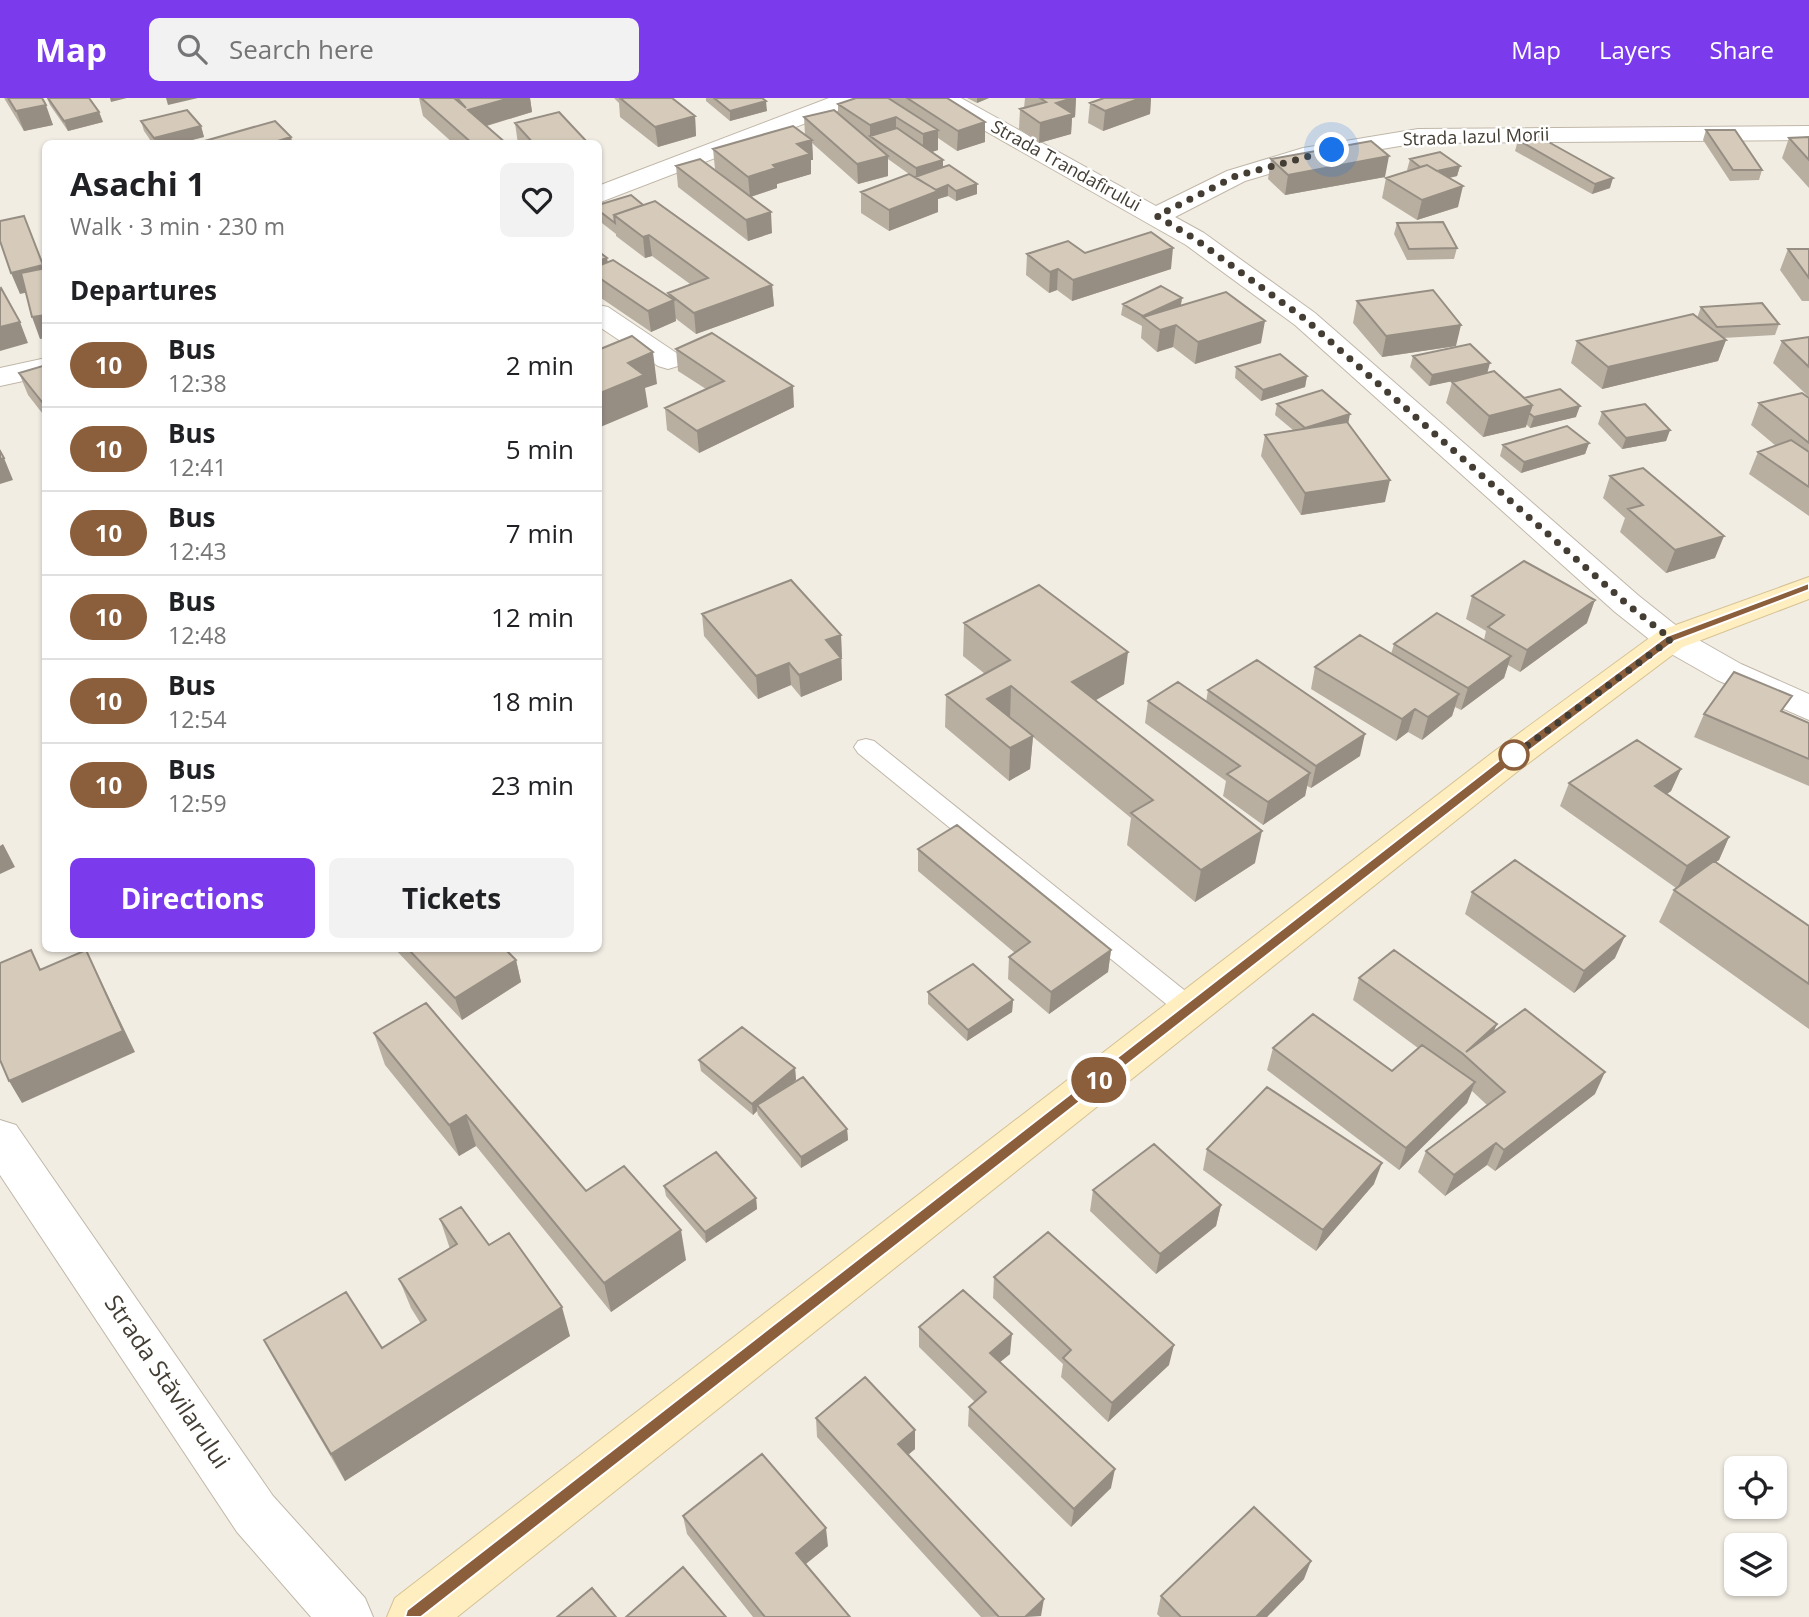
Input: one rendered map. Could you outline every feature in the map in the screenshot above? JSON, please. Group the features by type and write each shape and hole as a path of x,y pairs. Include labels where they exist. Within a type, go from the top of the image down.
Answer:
{"street":[{"path":"602,193 850,98"},
{"name":"Strada Trandafirului","path":"944,98 1195,239 1305,319 1616,595 1671,639 1729,672 1809,708"},
{"name":"Strada Iazul Morii","path":"1157,216 1236,176 1312,153 1394,139 1468,134 1809,133"},
{"path":"602,316 668,360"},
{"path":"0,377 42,368"},
{"path":"414,1617 1505,762 1671,639 1809,587"},
{"name":"Strada Stăvilarului","path":"0,1138 255,1514 346,1617"}],"lane":[{"path":"866,747 1191,1009"}],"building":[{"path":"8,98 42,98 46,105 16,111"},
{"path":"48,98 89,98 99,112 64,121"},
{"path":"421,98 454,98 466,108 457,98 510,98 468,110 502,140 468,140"},
{"path":"620,98 672,98 695,116 655,127"},
{"path":"714,98 762,98 766,101 730,111"},
{"path":"856,98 888,98 938,130 923,134 896,117 870,125 838,104"},
{"path":"907,98 947,98 985,122 958,131"},
{"path":"1040,98 1073,98 1056,103 1073,114 1040,123 1020,109 1046,102"},
{"path":"1104,98 1141,98 1105,111 1090,103"},
{"path":"187,110 201,126 154,138 141,121"},
{"path":"834,110 888,156 857,164 804,117"},
{"path":"559,112 585,140 530,140 515,123"},
{"path":"275,121 291,137 281,140 208,140"},
{"path":"793,126 812,140 797,144 810,154 773,165 776,168 748,177 713,149"},
{"path":"897,128 943,160 916,168 870,136"},
{"path":"1706,130 1735,130 1762,170 1733,170"},
{"path":"1536,135 1613,178 1595,184 1518,140"},
{"path":"1809,137 1809,160 1789,138"},
{"path":"1371,141 1389,156 1288,175 1271,159"},
{"path":"1440,152 1460,166 1437,171 1427,165 1420,167 1410,159"},
{"path":"700,159 771,212 746,220 676,166"},
{"path":"949,165 977,184 956,191 948,185 936,190 915,177"},
{"path":"1427,165 1463,186 1422,200 1386,178"},
{"path":"909,174 938,191 889,210 861,192"},
{"path":"631,195 643,205 614,215 615,223 602,213 602,204"},
{"path":"655,201 772,285 694,313 668,293 708,278 649,235 643,237 614,215"},
{"path":"24,216 42,265 11,273 0,241 0,221"},
{"path":"1443,222 1457,248 1409,249 1397,223"},
{"path":"1151,232 1173,248 1073,280 1058,269 1050,272 1027,254 1068,241 1085,253"},
{"path":"1788,249 1809,249 1809,278"},
{"path":"613,260 674,300 648,311 602,280 602,264"},
{"path":"42,269 42,316 32,317 21,273"},
{"path":"1161,286 1182,298 1143,316 1123,304"},
{"path":"0,289 20,322 0,327"},
{"path":"1433,290 1461,325 1386,336 1357,301"},
{"path":"1226,292 1265,321 1198,342 1176,325 1160,330 1143,317"},
{"path":"1762,303 1779,324 1717,327 1701,307"},
{"path":"1693,314 1726,340 1608,367 1577,341"},
{"path":"712,333 793,386 697,431 665,408 724,381 676,349"},
{"path":"632,336 653,352 628,363 644,375 602,392 602,348"},
{"path":"1809,337 1809,367 1782,341"},
{"path":"1470,344 1490,363 1432,375 1413,356"},
{"path":"1280,354 1307,376 1263,390 1236,367"},
{"path":"42,366 42,402 19,373"},
{"path":"1494,371 1532,405 1489,416 1452,382"},
{"path":"1560,389 1580,406 1534,417 1529,413 1532,405 1524,398"},
{"path":"1322,390 1350,414 1305,428 1277,404"},
{"path":"1802,393 1809,398 1809,443 1759,403"},
{"path":"1645,404 1670,430 1626,438 1602,412"},
{"path":"1347,422 1390,480 1305,493 1265,435"},
{"path":"1567,426 1589,443 1524,462 1503,445"},
{"path":"1791,440 1809,452 1809,487 1758,452"},
{"path":"1643,468 1724,536 1675,550 1628,509 1643,505 1610,476"},
{"path":"1524,561 1595,600 1527,650 1488,627 1504,615 1472,596"},
{"path":"791,580 841,635 826,640 841,658 799,675 789,663 756,676 702,614"},
{"path":"1039,585 1128,652 1072,682 1262,831 1201,870 1131,813 1153,800 1011,686 987,699 1033,736 1010,748 946,695 1010,660 964,623"},
{"path":"1437,613 1511,656 1468,688 1394,644"},
{"path":"1360,635 1459,694 1428,717 1415,709 1402,719 1315,667"},
{"path":"1257,660 1365,734 1316,766 1208,690"},
{"path":"1734,672 1792,696 1781,711 1809,723 1809,759 1704,714"},
{"path":"1178,682 1310,773 1268,802 1227,774 1240,766 1148,701"},
{"path":"1637,740 1681,769 1655,786 1729,837 1687,866 1569,783"},
{"path":"957,825 1111,950 1051,992 1009,957 1030,942 918,849"},
{"path":"1515,860 1625,936 1584,971 1472,892"},
{"path":"1714,861 1809,926 1809,984 1674,890"},
{"path":"31,950 40,970 87,952 123,1031 9,1081 0,1060 0,963"},
{"path":"1394,950 1497,1024 1466,1052 1525,1009 1605,1072 1504,1150 1496,1143 1454,1175 1426,1151 1505,1092 1463,1054 1359,978"},
{"path":"411,952 508,952 516,960 455,998"},
{"path":"973,964 1013,1000 968,1030 928,992"},
{"path":"426,1003 586,1191 624,1166 681,1230 604,1283 466,1115 449,1125 374,1033"},
{"path":"1313,1014 1392,1071 1422,1045 1475,1082 1406,1148 1273,1048"},
{"path":"742,1027 795,1068 752,1104 699,1060"},
{"path":"803,1077 847,1129 801,1157 757,1105"},
{"path":"1267,1087 1382,1163 1323,1230 1207,1149"},
{"path":"1154,1144 1221,1205 1160,1254 1093,1190"},
{"path":"716,1152 756,1198 705,1232 664,1186"},
{"path":"461,1207 489,1245 509,1233 562,1307 331,1454 264,1340 346,1292 382,1348 426,1320 399,1279 457,1244 440,1219"},
{"path":"1048,1232 1174,1345 1112,1403 1063,1358 1071,1350 994,1277"},
{"path":"963,1290 1012,1334 990,1353 1115,1469 1074,1509 969,1407 986,1392 919,1327"},
{"path":"865,1377 915,1430 898,1444 1044,1599 1025,1617 999,1617 816,1418"},
{"path":"762,1454 826,1528 796,1553 850,1617 765,1617 683,1516"},
{"path":"1254,1507 1311,1561 1256,1617 1181,1617 1161,1596"},
{"path":"683,1567 726,1617 626,1617"},
{"path":"592,1588 616,1617 557,1617"}],"bus line":[{"name":"10","path":"414,1617 1505,762 1671,639 1809,587"}],"route":[{"path":"1332,150 1312,153 1236,176 1157,216 1195,239 1305,319 1627,604 1671,639 1505,762 1514,755"}]}
